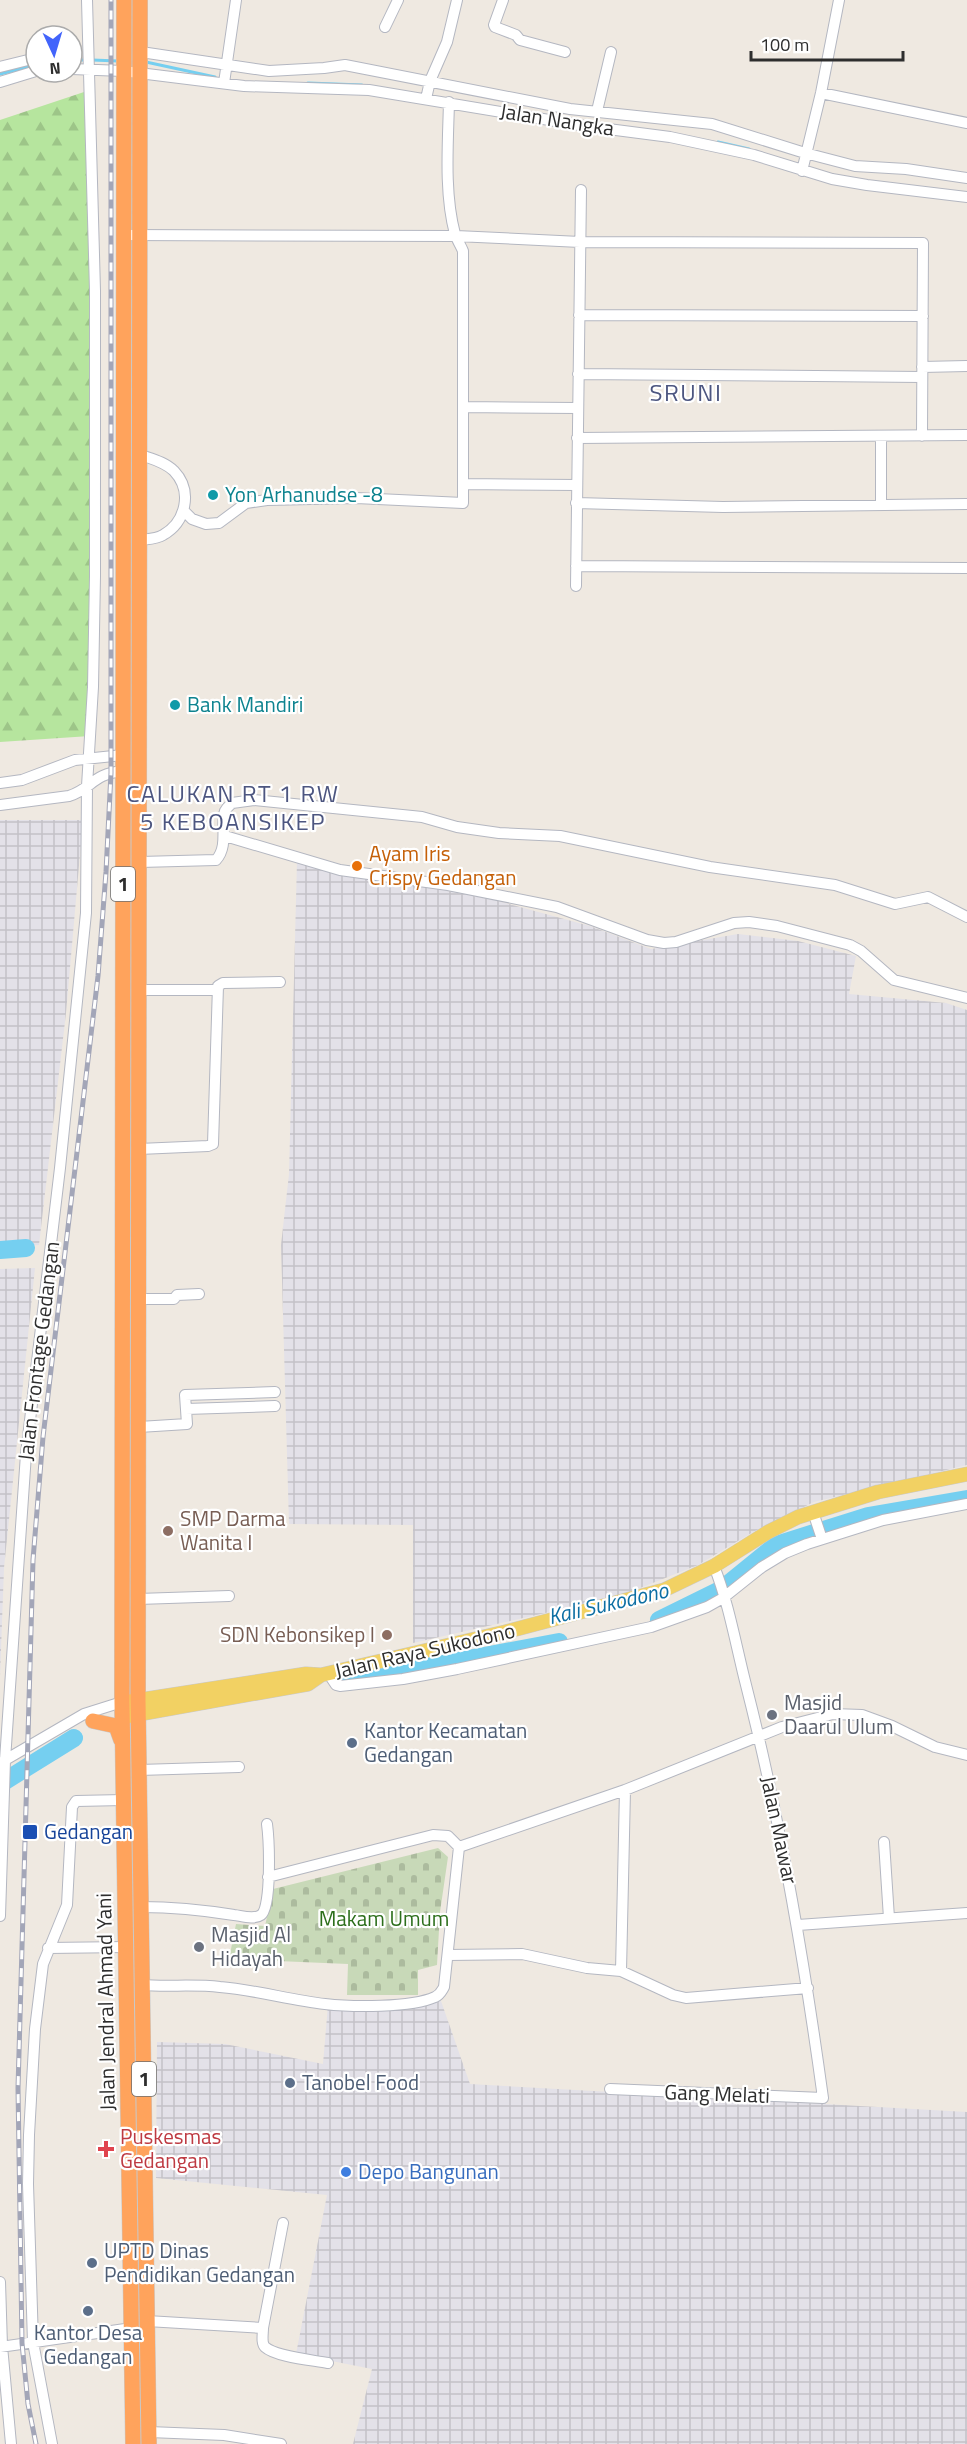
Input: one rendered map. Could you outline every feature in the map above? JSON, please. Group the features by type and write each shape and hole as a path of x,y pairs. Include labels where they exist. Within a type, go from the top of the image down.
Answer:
{"highway":[{"name":"1","path":"124,0 123,771 130,1708"},
{"name":"1","path":"130,1708 138,1599 140,0"},
{"path":"123,755 140,754"},
{"path":"123,771 140,770"},
{"name":"Jalan Jendral Ahmad Yani","path":"130,1708 123,1752 133,2444"},
{"name":"Jalan Jendral Ahmad Yani","path":"130,1708 139,1770 149,2438"},
{"path":"93,1721 116,1726 123,1752"}],"main road":[{"name":"Jalan Raya Sukodono","path":"130,1708 308,1684 324,1674 616,1604 716,1571 768,1532 878,1492 967,1474"}],"street":[{"name":"Jalan Frontage Gedangan","path":"0,1916 3,1765 26,1454 60,1168 86,913 87,786 93,687 95,576 94,291 87,0"},
{"path":"224,82 237,0"},
{"path":"385,27 398,0"},
{"path":"426,98 447,42 457,0"},
{"path":"503,0 495,27 516,35 520,40 565,52"},
{"path":"803,170 839,0"},
{"path":"597,111 611,52"},
{"path":"0,68 24,61"},
{"path":"84,65 141,63 269,71 345,65 570,109 703,122 805,154 855,166 967,178"},
{"name":"Jalan Nangka","path":"141,63 224,82 369,90 585,126 670,137 723,146 803,170 867,185 920,189 967,197"},
{"path":"0,82 24,75"},
{"path":"821,93 967,123"},
{"path":"184,511 192,519 206,524 219,524 246,503 267,500 356,498 463,503 464,251 456,236 450,196 449,102"},
{"path":"723,146 730,131"},
{"path":"904,188 906,171"},
{"path":"920,189 923,173"},
{"path":"576,586 581,190"},
{"path":"123,235 456,236 580,242 923,243 922,436"},
{"path":"579,315 922,316"},
{"path":"578,374 922,372 967,366"},
{"path":"463,407 578,408"},
{"path":"577,438 967,435"},
{"path":"881,436 881,504"},
{"path":"140,540 161,537 175,526 184,511 184,490 174,471 166,465 141,455"},
{"path":"464,484 577,485"},
{"path":"576,503 723,507 967,504"},
{"path":"576,566 967,568"},
{"path":"0,783 22,780 63,763 123,755"},
{"path":"0,805 69,796 79,792 101,775 123,771"},
{"path":"140,862 216,860 220,857 225,836 225,811 232,803 254,800 422,817 457,827 499,833 560,836 710,867 836,885 894,904 928,897 967,917"},
{"path":"225,836 340,870 448,885 557,908 647,940 664,943 676,942 734,923 749,922 777,926 850,945 861,951 894,980 967,998"},
{"path":"139,1149 213,1144 216,990 223,983 280,982"},
{"path":"140,990 216,990"},
{"path":"139,1299 174,1299 177,1295 199,1294"},
{"path":"138,1427 187,1424 185,1395 275,1392"},
{"path":"186,1409 275,1406"},
{"path":"324,1674 340,1686 435,1673 651,1627 695,1612 785,1553 821,1537 883,1520 967,1504"},
{"path":"814,1515 821,1537"},
{"name":"Jalan Mawar","path":"716,1571 782,1834 808,1988 823,2098"},
{"path":"138,1599 229,1596"},
{"path":"63,1725 93,1721 130,1708"},
{"path":"3,1765 84,1713 130,1708"},
{"path":"459,1847 625,1790 759,1736 819,1717 846,1713 862,1715 892,1726 935,1747 967,1755"},
{"path":"139,1770 239,1767"},
{"path":"621,1971 625,1790"},
{"path":"51,2444 33,2342 28,2184 35,2029 42,1964 64,1917 67,1905 74,1803 76,1801 124,1800"},
{"path":"141,1907 225,1913 251,1918 260,1916 265,1910 270,1857 267,1824"},
{"path":"268,1877 433,1835 448,1836 459,1847"},
{"path":"884,1842 889,1918"},
{"path":"142,1985 235,1988 345,2005 403,2004 434,1998 444,1987 459,1847"},
{"path":"798,1925 967,1913"},
{"path":"48,1948 126,1947"},
{"path":"448,1954 522,1954 587,1968 621,1971 673,1995 686,1998 808,1988"},
{"name":"Gang Melati","path":"610,2089 823,2098"},
{"path":"283,2223 263,2328 263,2343 266,2348 281,2354 328,2363"},
{"path":"0,2282 1,2346 11,2444"},
{"path":"147,2320 263,2328"},
{"path":"1,2346 132,2328"},
{"path":"149,2438 224,2435 281,2444"}],"shaded area":[{"path":"0,820 83,820 66,1013 39,1245 0,1247"},
{"path":"297,861 498,901 590,926 651,949 738,934 798,941 856,956 849,994 946,1003 967,1010 967,1465 814,1502 753,1532 698,1565 620,1596 413,1643 413,1525 289,1524 281,1245 289,1174"},
{"path":"35,1268 4,1568 0,1677 0,1269"},
{"path":"441,2001 470,2084 967,2112 967,2444 353,2444 372,2369 296,2354 327,2195 156,2178 157,2042 225,2044 323,2064 328,2005 373,2012"}],"green space":[{"path":"90,90 90,736 0,742 0,120"},
{"name":"Makam Umum","path":"438,1848 448,1857 440,1912 437,1965 418,1970 418,1995 347,1995 348,1964 229,1959 236,1924 265,1926 273,1889"}],"waterway":[{"path":"92,60 118,61"},
{"path":"146,62 215,77"},
{"path":"0,74 24,68"},
{"path":"308,83 362,85"},
{"path":"718,142 749,149"},
{"path":"0,1250 26,1248"},
{"name":"Kali Sukodono","path":"659,1620 722,1589 776,1545 868,1516 967,1499"},
{"name":"Kali Sukodono","path":"347,1682 559,1642"},
{"path":"0,1784 74,1738"}],"railway":[{"path":"36,2444 28,2404 22,2343 18,2088 33,1560 43,1437 98,976 111,773 111,0"}],"place":[{"name":"Yon Arhanudse -8","path":"213,495"},
{"name":"Bank Mandiri","path":"175,705"},
{"name":"Ayam Iris Crispy Gedangan","path":"357,866"},
{"name":"SMP Darma Wanita I","path":"168,1531"},
{"name":"SDN Kebonsikep I","path":"387,1635"},
{"name":"Masjid Daarul Ulum","path":"772,1715"},
{"name":"Kantor Kecamatan Gedangan","path":"352,1743"},
{"name":"Gedangan","path":"30,1832"},
{"name":"Masjid Al Hidayah","path":"199,1947"},
{"name":"Tanobel Food","path":"290,2083"},
{"name":"Puskesmas Gedangan","path":"106,2149"},
{"name":"Depo Bangunan","path":"346,2172"},
{"name":"UPTD Dinas Pendidikan Gedangan","path":"92,2263"},
{"name":"Kantor Desa Gedangan","path":"88,2311"}],"district":[{"name":"SRUNI","path":"686,393"},
{"name":"CALUKAN RT 1 RW 5 KEBOANSIKEP","path":"233,808"}]}
